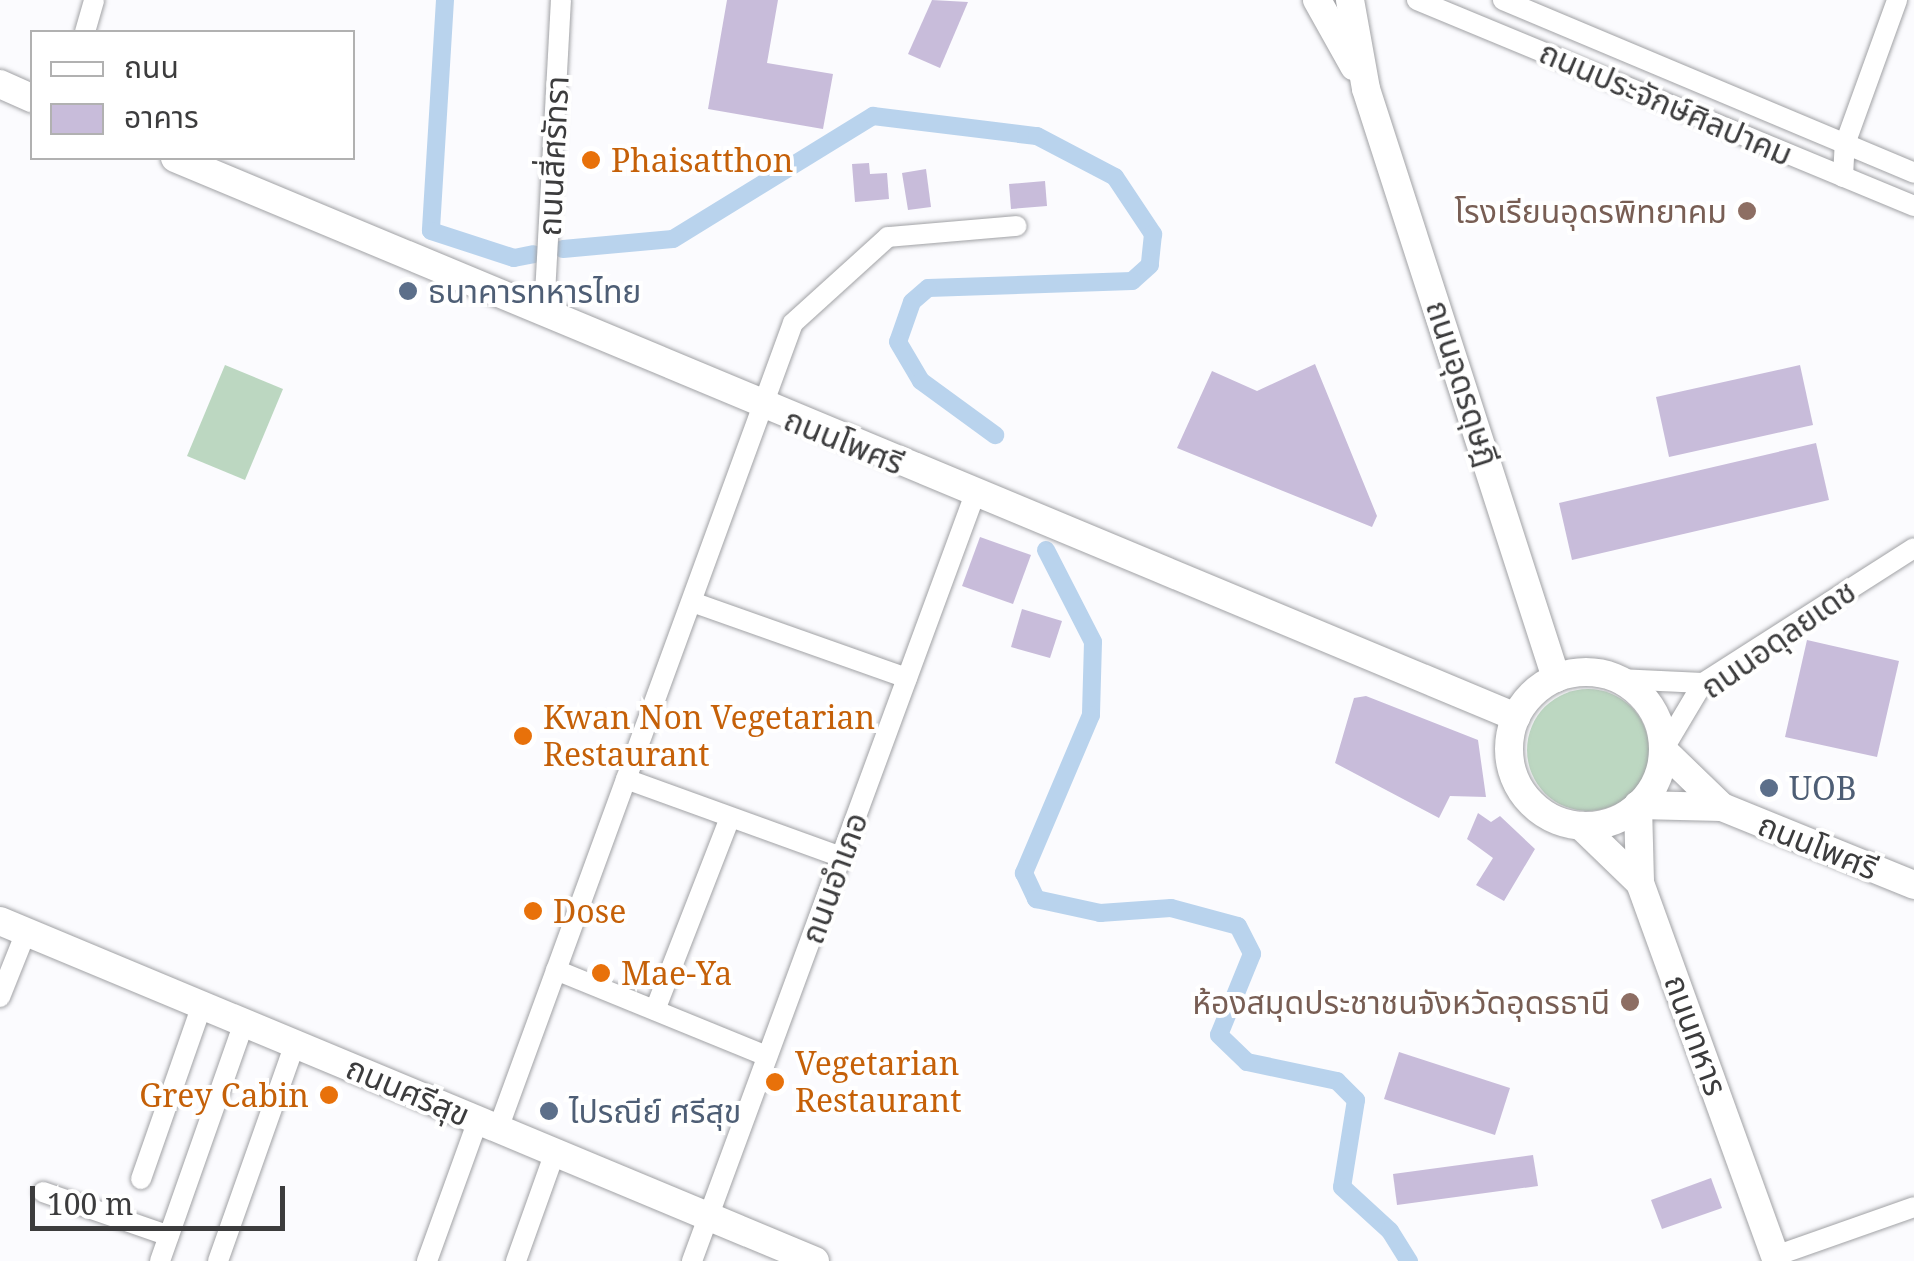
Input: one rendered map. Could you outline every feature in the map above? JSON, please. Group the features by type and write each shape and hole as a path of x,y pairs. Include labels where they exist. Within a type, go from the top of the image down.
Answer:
{"main road":[{"name":"ถนนอุดรดุษฎี","path":"1318,0 1366,89"},
{"name":"ถนนอุดรดุษฎี","path":"1350,0 1366,89 1556,678"},
{"path":"0,84 30,97"},
{"name":"ถนนโพศรี","path":"180,160 763,408 1516,717"},
{"path":"1581,826 1618,819 1638,805 1658,777 1663,750 1654,712 1618,679 1586,672 1556,678 1516,717 1509,750 1516,783 1538,809 1581,826 1640,883"},
{"name":"ถนนโพศรี","path":"1663,750 1722,806 1914,885"},
{"name":"ถนนโพศรี","path":"1638,805 1722,806"},
{"name":"ถนนทหาร","path":"1638,805 1640,883 1776,1259"},
{"name":"ถนนศรีสุข","path":"13,927 815,1261"}],"street":[{"path":"86,30 94,0"},
{"name":"ถนนสี่ศรัทรา","path":"544,312 561,0"},
{"name":"ถนนประจักษ์ศิลปาคม","path":"1418,0 1914,206"},
{"path":"1842,177 1845,144 1897,0"},
{"path":"1496,33 1508,1"},
{"name":"ถนนประจักษ์ศิลปาคม","path":"1508,1 1914,173"},
{"path":"427,1261 556,970 792,322 874,246 920,230 1018,226"},
{"name":"ถนนอำเภอ","path":"692,1261 976,494"},
{"name":"ถนนอดุลยเดช","path":"1663,750 1704,684 1914,548"},
{"path":"692,602 907,678"},
{"path":"1618,679 1704,684"},
{"path":"626,779 841,857"},
{"path":"655,1010 730,818"},
{"path":"0,997 13,927"},
{"path":"556,970 768,1056"},
{"path":"141,1179 202,1005"},
{"path":"160,1261 244,1023"},
{"path":"218,1261 295,1044"},
{"path":"516,1261 555,1152"},
{"path":"43,1192 169,1236"},
{"path":"1776,1259 1914,1207"}],"green space":[{"path":"225,365 283,389 245,480 187,456"},
{"path":"1588,689 1611,693 1631,707 1645,727 1649,750 1645,773 1631,793 1611,807 1588,811 1565,807 1545,793 1531,773 1527,750 1531,727 1545,707 1565,693"}],"building":[{"path":"727,0 778,0 767,63 833,74 823,129 708,109"},
{"path":"932,0 968,2 940,68 908,54"},
{"path":"869,163 870,174 887,173 889,199 855,202 852,164"},
{"path":"926,169 931,207 908,210 902,173"},
{"path":"1045,181 1047,206 1011,209 1009,184"},
{"path":"1315,364 1377,516 1372,527 1177,448 1212,371 1257,391"},
{"path":"1800,365 1813,425 1669,457 1656,397"},
{"path":"1816,443 1829,500 1572,560 1559,503"},
{"path":"980,537 1031,555 1013,604 962,586"},
{"path":"1022,609 1062,621 1050,658 1011,647"},
{"path":"1807,640 1899,661 1877,757 1785,737"},
{"path":"1366,696 1478,740 1486,797 1450,796 1439,818 1335,763 1354,698"},
{"path":"1478,813 1491,822 1500,816 1535,849 1504,901 1476,885 1493,858 1467,839"},
{"path":"1399,1052 1510,1088 1495,1135 1384,1099"},
{"path":"1533,1155 1538,1186 1397,1205 1393,1174"},
{"path":"1711,1178 1722,1208 1662,1229 1651,1200"}],"waterway":[{"path":"445,0 431,231 514,258 534,254"},
{"path":"563,249 673,239 873,116 1037,136 1115,177 1153,234 1150,265 1132,281 928,288 912,302 898,342 921,381 995,435"},
{"path":"1046,550 1093,642 1091,715 1024,873 1036,899 1100,913 1171,908 1238,926 1252,954 1219,1035 1247,1062 1337,1081 1356,1100 1342,1187 1390,1231 1409,1261"}],"place":[{"name":"Phaisatthon","path":"591,160"},
{"name":"โรงเรียนอุดรพิทยาคม","path":"1747,211"},
{"name":"ธนาคารทหารไทย","path":"408,291"},
{"name":"Kwan Non Vegetarian Restaurant","path":"523,736"},
{"name":"UOB","path":"1769,788"},
{"name":"Dose","path":"533,911"},
{"name":"Mae-Ya","path":"601,973"},
{"name":"ห้องสมุดประชาชนจังหวัดอุดรธานี","path":"1630,1002"},
{"name":"Vegetarian Restaurant","path":"775,1082"},
{"name":"Grey Cabin","path":"329,1095"},
{"name":"ไปรณีย์ ศรีสุข","path":"549,1111"}]}
